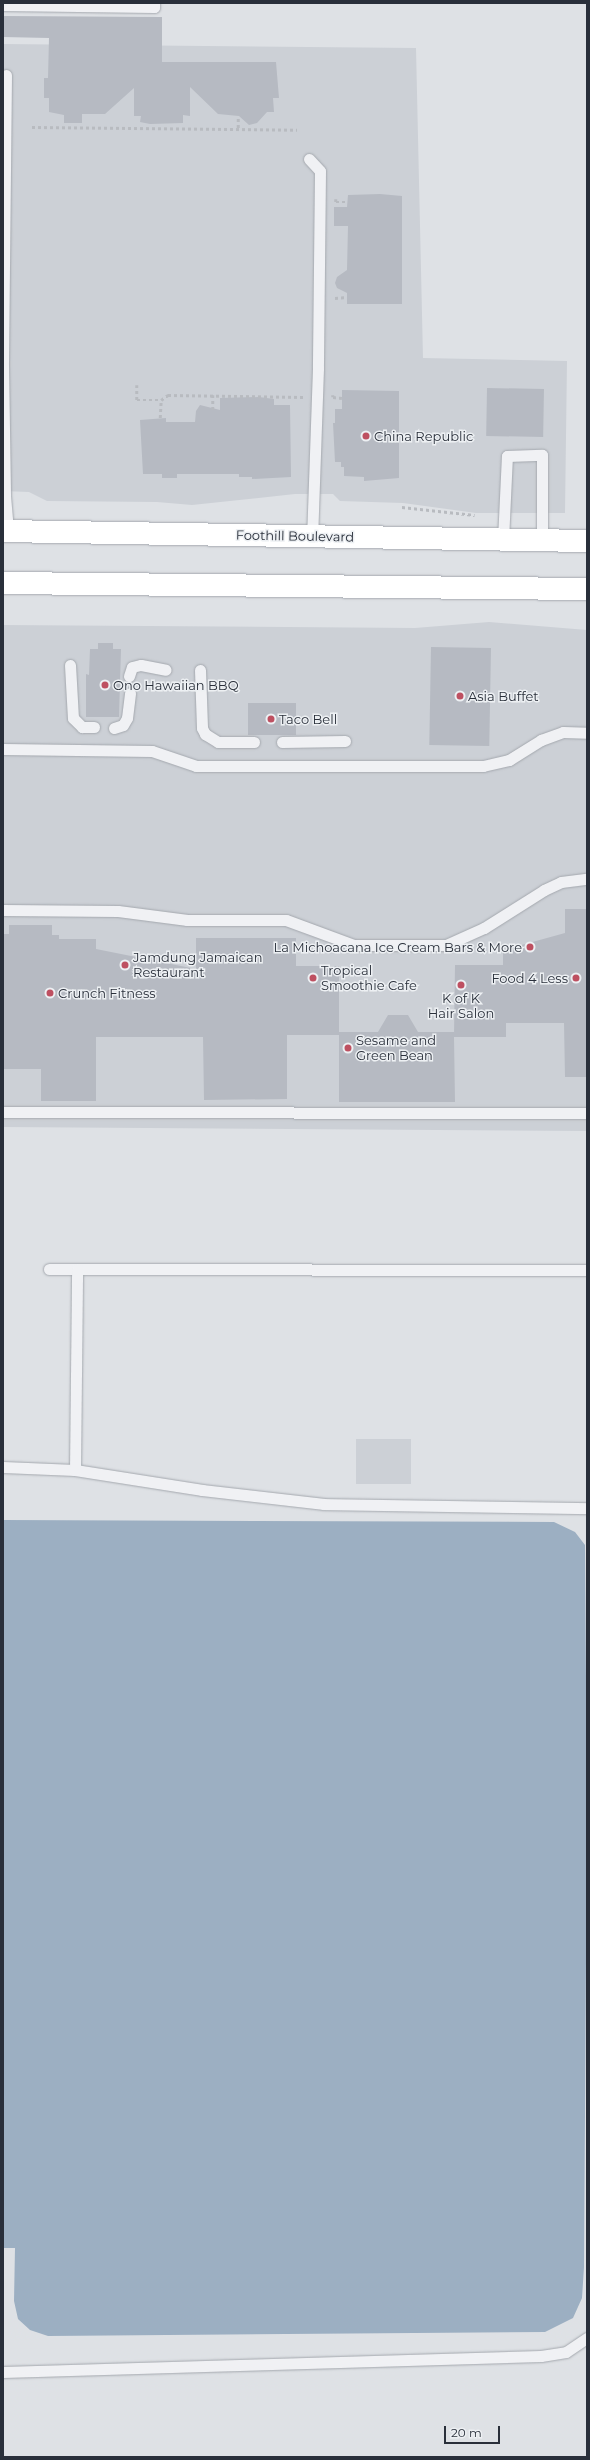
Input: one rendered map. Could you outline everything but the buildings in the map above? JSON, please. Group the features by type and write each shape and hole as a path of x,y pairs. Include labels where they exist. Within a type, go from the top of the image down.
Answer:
{"main road":[{"name":"Foothill Boulevard","path":"5,531 587,541"},
{"path":"3,583 587,589"}],"lane":[{"path":"3,5 154,6 154,3"},
{"path":"5,531 4,366 6,75"},
{"path":"308,159 320,171 319,353 312,537"},
{"path":"503,540 507,456 542,455 542,540"},
{"path":"70,665 72,718 82,727 94,727"},
{"path":"129,676 132,667 150,666 166,670"},
{"path":"200,670 202,728 205,734 218,742 254,742"},
{"path":"114,728 123,725 127,718 130,693"},
{"path":"3,749 152,751 196,766 482,766 509,760 541,740 563,732 587,733"},
{"path":"282,742 345,741"},
{"path":"3,910 118,911 187,920 286,920 354,945 446,945 484,928 544,890 561,882 587,879"},
{"path":"3,1112 587,1113"},
{"path":"49,1268 587,1270"},
{"path":"75,1470 77,1269"},
{"path":"3,1468 75,1470 202,1490 324,1504 587,1508"},
{"path":"3,2372 541,2356 566,2352 587,2338"}],"path":[{"path":"238,116 238,128"},
{"path":"32,127 157,125 297,130"},
{"path":"336,195 336,202 347,202"},
{"path":"334,305 335,297 347,297"},
{"path":"137,385 137,400 160,400 168,395 304,397"},
{"path":"333,390 333,397 342,398"},
{"path":"213,396 213,410"},
{"path":"160,400 160,418"},
{"path":"402,507 475,515"}],"shaded area":[{"path":"3,44 416,48 423,358 567,361 565,513 476,513 403,503 340,501 333,494 295,494 192,505 157,502 47,501 29,492 3,491"},
{"path":"489,622 587,630 587,1131 3,1127 3,625 415,628"},
{"path":"356,1439 411,1439 411,1484 356,1484"}],"water":[{"path":"3,1520 554,1522 575,1532 585,1545 587,1810 584,2267 582,2298 573,2318 545,2332 48,2336 30,2330 18,2319 14,2301 15,2248 3,2248"}],"place":[{"name":"China Republic","path":"366,436"},
{"name":"Ono Hawaiian BBQ","path":"105,685"},
{"name":"Asia Buffet","path":"460,696"},
{"name":"Taco Bell","path":"271,719"},
{"name":"La Michoacana Ice Cream Bars & More","path":"530,947"},
{"name":"Jamdung Jamaican Restaurant","path":"125,965"},
{"name":"Tropical Smoothie Cafe","path":"313,978"},
{"name":"Food 4 Less","path":"576,978"},
{"name":"K of K Hair Salon","path":"461,985"},
{"name":"Crunch Fitness","path":"50,993"},
{"name":"Sesame and Green Bean","path":"348,1048"}]}
